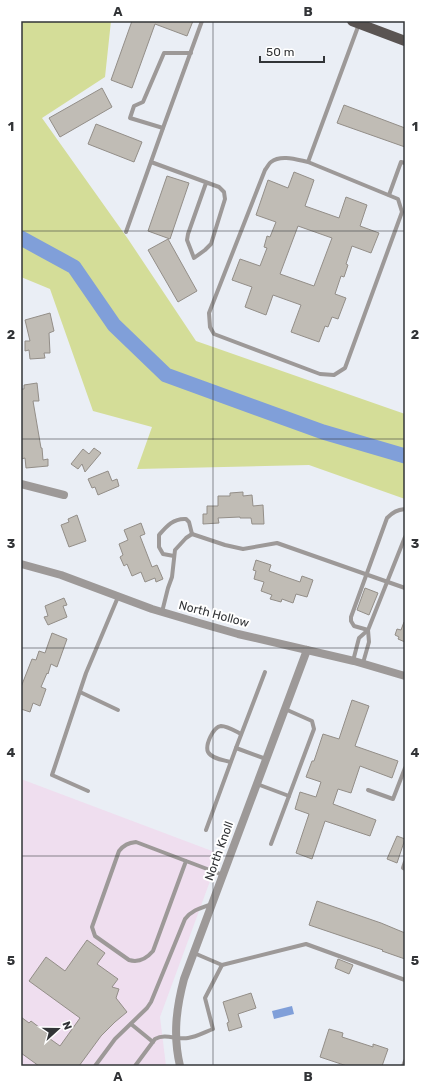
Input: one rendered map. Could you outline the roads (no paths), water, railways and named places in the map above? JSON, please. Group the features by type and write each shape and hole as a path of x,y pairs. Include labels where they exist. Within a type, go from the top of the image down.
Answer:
{"main road":[{"path":"357,22 405,41"}],"street":[{"path":"21,484 64,495"},
{"name":"North Hollow","path":"21,564 61,575 162,612 238,634 363,663 405,676"},
{"name":"North Knoll","path":"180,1066 176,1037 176,1015 179,997 223,874 307,650"}],"lane":[{"path":"126,232 202,21"},
{"path":"308,162 357,22"},
{"path":"163,128 130,118 134,106 143,102 164,53 191,53"},
{"path":"290,158 308,162 389,194 398,199 402,212 345,368 334,375 320,374 214,334 210,327 209,313 265,170 271,162 279,159 290,158"},
{"path":"151,162 206,182 219,187 224,192 225,199 211,244 194,258 188,240 188,234 206,182"},
{"path":"389,194 401,162 405,163"},
{"path":"368,630 354,626 351,621 351,617 387,518 398,510 405,510"},
{"path":"174,556 163,554 160,546 159,535 170,523 181,518 186,519 189,522 192,534"},
{"path":"192,534 225,545 243,549 278,543 405,588"},
{"path":"162,612 172,577 175,550 192,534"},
{"path":"363,663 368,642 368,630 405,537"},
{"path":"88,791 52,775 86,673 118,596"},
{"path":"354,661 359,638 368,630"},
{"path":"206,830 264,672"},
{"path":"80,692 118,710"},
{"path":"271,844 314,729 312,721 285,709"},
{"path":"230,762 216,758 208,751 207,746 213,730 218,726 223,726 241,734"},
{"path":"236,748 267,759"},
{"path":"368,790 393,799 405,768"},
{"path":"257,784 289,796"},
{"path":"186,861 153,952 150,955 134,962 95,936 92,927 119,850 128,843 136,842 223,874"},
{"path":"405,862 403,868 405,869"},
{"path":"95,1066 115,1039 147,1008 151,1002 185,919 195,910 212,904"},
{"path":"194,953 222,965 306,944 405,980"},
{"path":"134,1066 155,1039 164,1036 188,1038 213,1029 205,998 222,965"},
{"path":"131,1024 153,1042"},
{"path":"403,1066 405,1061"}],"water":[{"path":"292,1006 294,1014 274,1019 272,1011"}],"waterway":[{"path":"21,238 74,267 114,325 166,375 323,432 405,456"}]}
